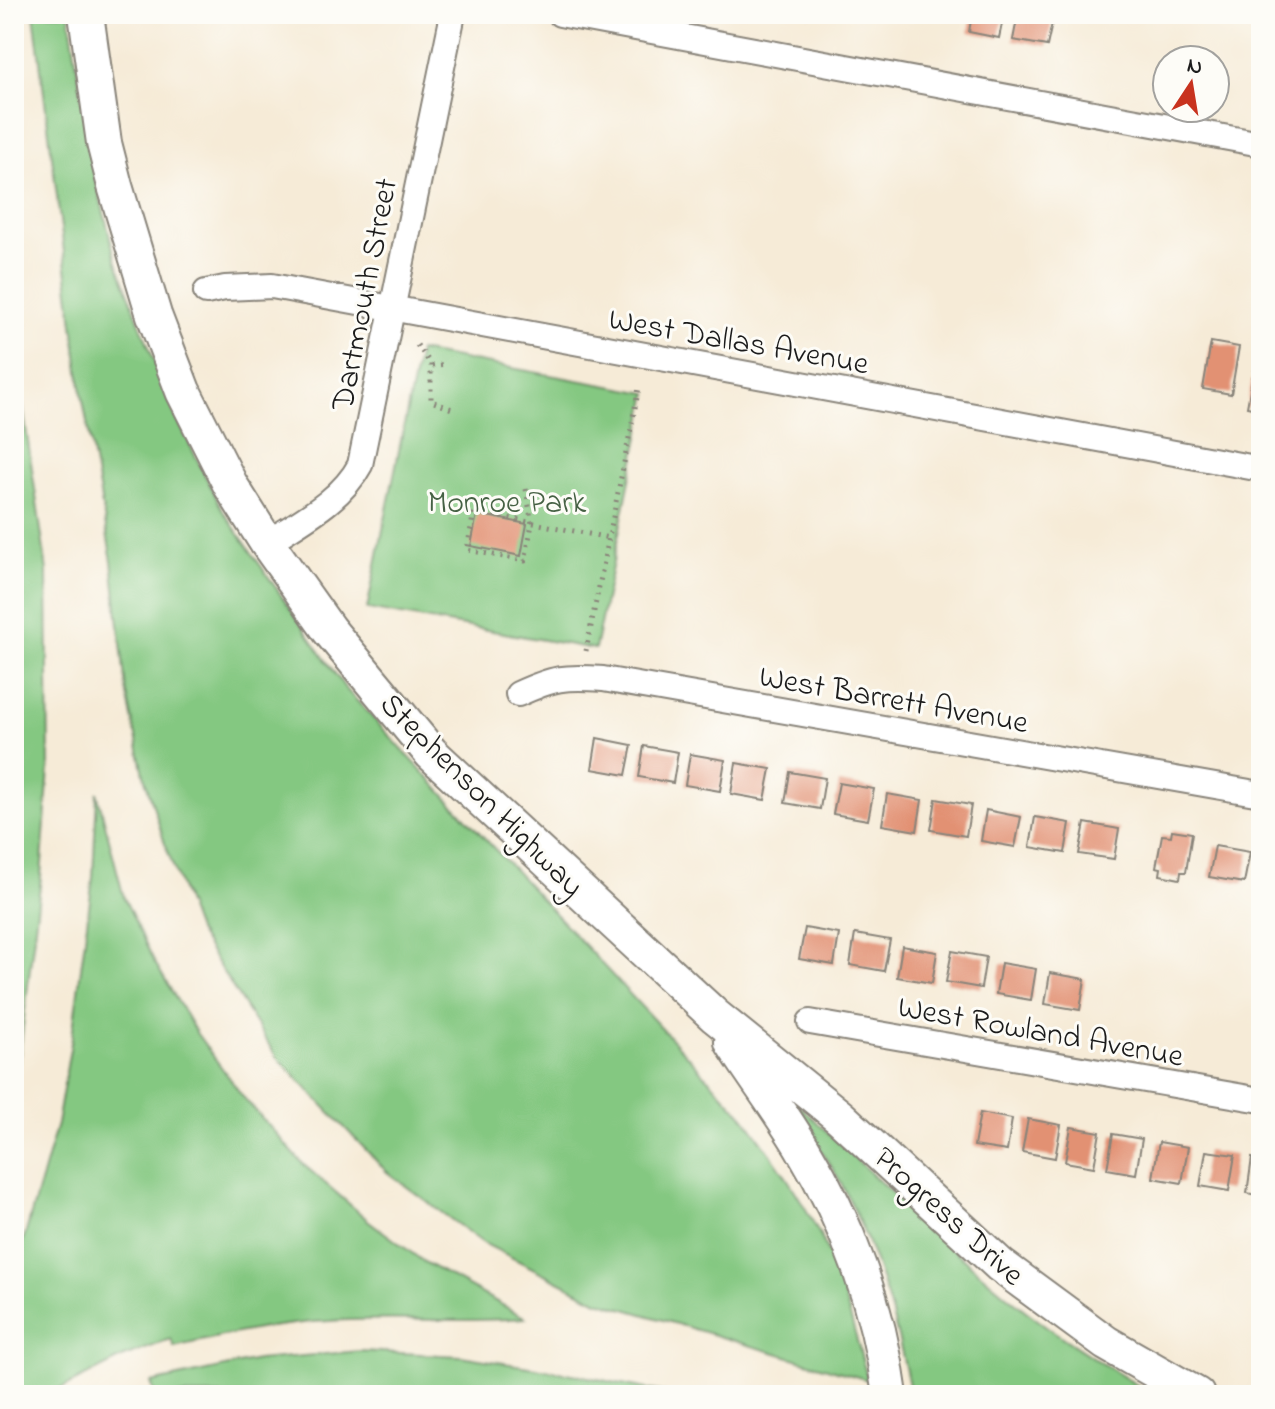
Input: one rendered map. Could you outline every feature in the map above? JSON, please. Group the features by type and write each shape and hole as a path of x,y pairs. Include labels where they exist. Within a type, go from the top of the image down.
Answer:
{"main road":[{"name":"Stephenson Highway","path":"86,14 104,143 128,235 183,391 231,486 329,630 431,753 715,1016"},
{"path":"715,1016 804,1150 848,1236 870,1300 887,1369 890,1395"},
{"name":"Progress Drive","path":"715,1016 840,1117 1000,1265 1106,1343 1197,1395"}],"street":[{"name":"Dartmouth Street","path":"267,543 332,499 356,472 365,449 453,14"},
{"path":"560,14 1261,144"},
{"name":"West Dallas Avenue","path":"206,292 272,286 1261,469"},
{"name":"West Barrett Avenue","path":"518,694 551,679 603,679 1261,794"},
{"name":"West Rowland Avenue","path":"810,1022 1261,1100"}],"path":[{"path":"417,345 432,366 431,401 452,409"},
{"path":"432,366 446,364"},
{"path":"586,651 639,388"},
{"path":"526,489 532,524 525,561 467,550 474,511 532,524 609,538"}],"green space":[{"path":"34,14 69,14 92,165 115,257 174,413 223,511 345,688 745,1118 784,1174 819,1233 841,1287 868,1380 598,1301 483,1243 387,1172 276,1056 197,931 145,779 126,689 112,561 82,395"},
{"path":"14,346 47,571 49,768 41,877 14,1102"},
{"name":"Monroe Park","path":"419,351 648,393 595,649 367,609"},
{"path":"97,792 124,898 154,961 197,1034 244,1098 304,1165 369,1221 424,1262 526,1318 310,1322 174,1347 171,1339 122,1358 49,1395 14,1395 14,1265 57,1124 93,877"},
{"path":"778,1086 994,1285 1057,1333 1153,1395 925,1395 910,1391 891,1312 865,1235 835,1172"},
{"path":"360,1351 461,1356 676,1395 148,1395 155,1393 151,1383 257,1360"}],"building":[{"path":"972,14 1004,14 999,38 969,32"},
{"path":"1018,14 1054,14 1047,46 1013,40"},
{"path":"1211,342 1239,347 1231,394 1203,389"},
{"path":"1255,364 1261,365 1261,410 1247,407"},
{"path":"477,514 527,524 521,556 471,546"},
{"path":"597,738 632,745 626,775 592,769"},
{"path":"644,746 678,752 673,783 639,777"},
{"path":"690,754 725,760 720,791 685,785"},
{"path":"736,763 771,769 765,800 731,794"},
{"path":"790,772 825,778 820,809 785,803"},
{"path":"839,783 874,789 868,820 833,814"},
{"path":"887,794 922,800 917,831 882,825"},
{"path":"936,799 971,805 966,836 931,830"},
{"path":"986,810 1021,817 1015,847 981,841"},
{"path":"1035,817 1070,823 1065,853 1030,847"},
{"path":"1085,823 1119,829 1114,859 1079,854"},
{"path":"1172,830 1192,833 1186,872 1181,872 1180,879 1160,875 1161,868 1156,867 1162,835 1171,836"},
{"path":"1215,846 1250,852 1244,883 1209,877"},
{"path":"805,928 839,934 834,965 799,959"},
{"path":"855,934 890,940 884,971 850,965"},
{"path":"902,946 937,952 932,983 897,977"},
{"path":"952,951 986,957 981,988 946,982"},
{"path":"1001,963 1036,969 1031,1000 996,994"},
{"path":"1050,973 1085,979 1080,1010 1045,1004"},
{"path":"980,1113 1012,1119 1007,1151 974,1146"},
{"path":"1028,1119 1061,1125 1055,1158 1022,1152"},
{"path":"1071,1127 1100,1132 1094,1167 1065,1162"},
{"path":"1113,1134 1142,1139 1136,1174 1107,1169"},
{"path":"1159,1142 1188,1147 1182,1183 1153,1178"},
{"path":"1206,1151 1235,1155 1229,1191 1200,1186"},
{"path":"1252,1158 1261,1160 1261,1196 1247,1193"}]}
